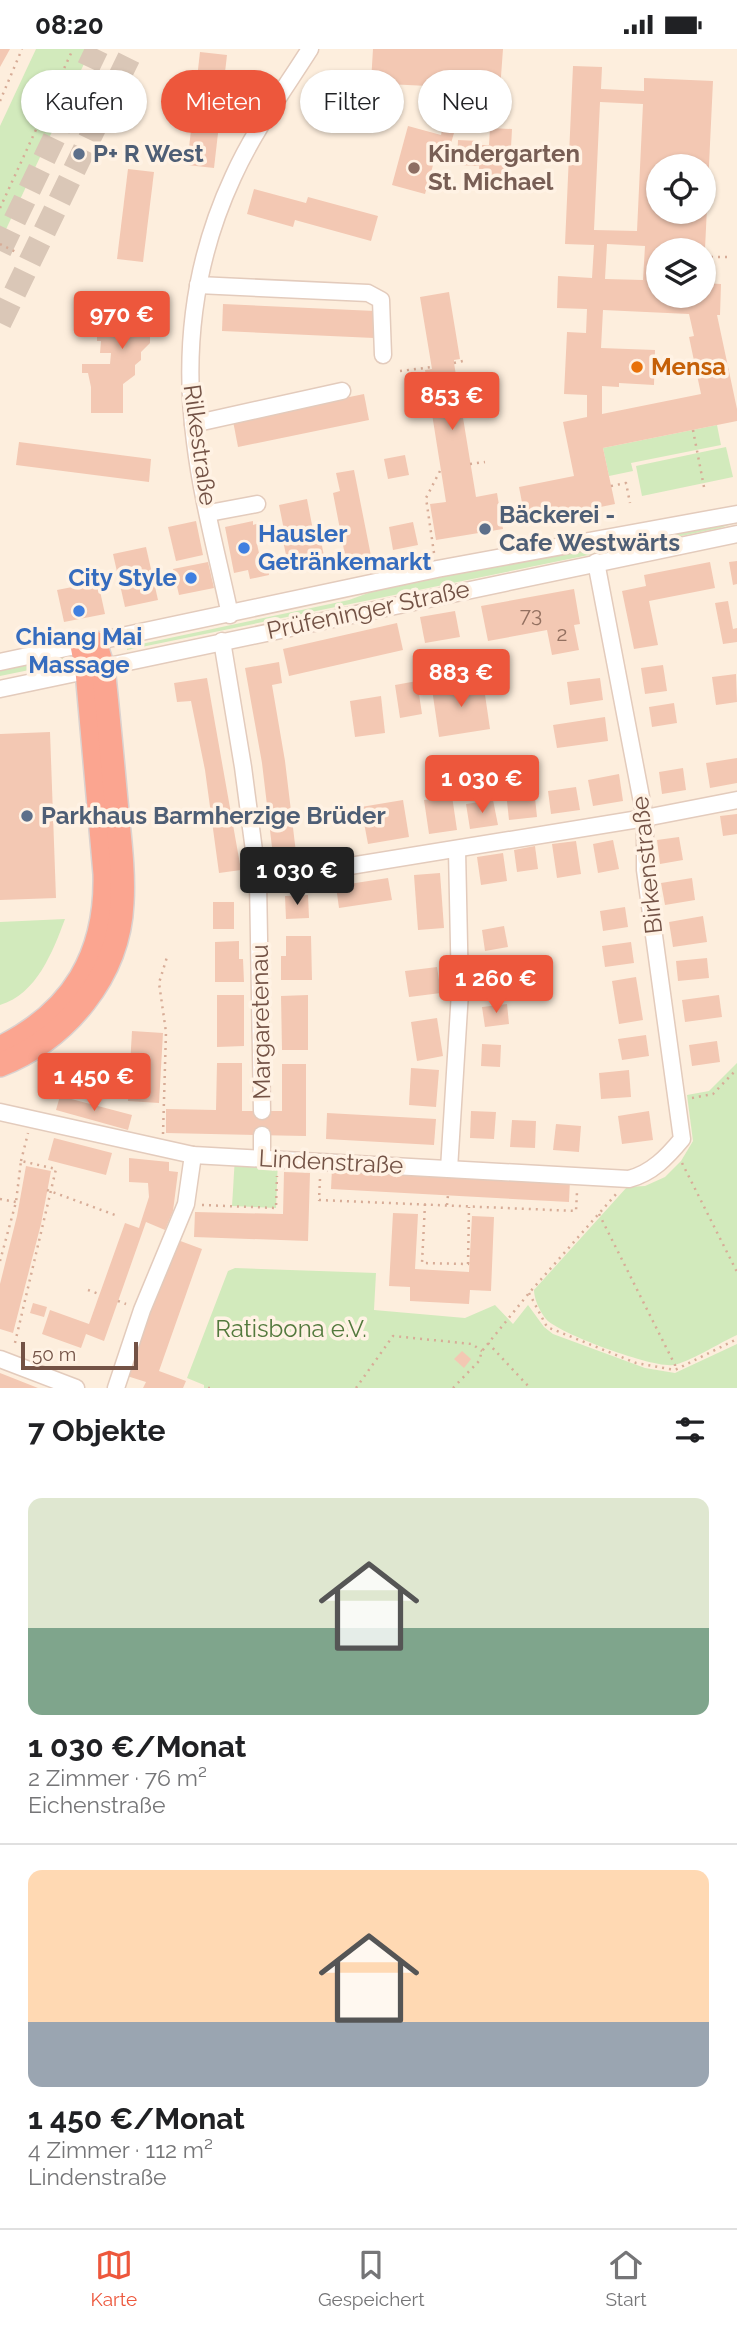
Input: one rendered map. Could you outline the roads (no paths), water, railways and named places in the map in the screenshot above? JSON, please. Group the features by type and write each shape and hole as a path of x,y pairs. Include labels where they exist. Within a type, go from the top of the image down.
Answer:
{"highway":[{"path":"0,1065 44,1043 69,1021 106,969 118,936 122,905 122,870 95,669 89,644"},
{"path":"0,1048 31,1030 67,997 83,975 101,927 106,899 95,669"}],"street":[{"name":"Rilkestraße","path":"230,615 198,464 190,358 192,320 209,238 233,175 310,49"},
{"path":"198,285 368,293 380,300 383,355"},
{"path":"193,423 342,391"},
{"path":"209,513 257,504"},
{"name":"Prüfeninger Straße","path":"0,662 437,569 737,514"},
{"name":"Prüfeninger Straße","path":"0,689 737,534"},
{"name":"Birkenstraße","path":"596,562 645,818 645,870 682,1139 662,1162 644,1175 629,1179"},
{"name":"Margaretenau","path":"222,641 258,881 262,1111"},
{"path":"258,881 645,818 737,800"},
{"path":"449,1169 460,992 457,849"},
{"name":"Lindenstraße","path":"0,1112 193,1155 629,1179"},
{"name":"Margaretenau","path":"262,1135 270,1159"},
{"path":"116,1388 142,1310 186,1204 193,1155"},
{"path":"5,1361 76,1388"}],"tunnel":[{"path":"0,251 97,49"},
{"path":"0,323 133,49"}],"place":[{"name":"P+ R West","path":"79,154"},
{"name":"Kindergarten St. Michael","path":"414,168"},
{"name":"Mensa","path":"637,367"},
{"name":"Bäckerei - Cafe Westwärts","path":"485,529"},
{"name":"Hausler Getränkemarkt","path":"244,548"},
{"name":"City Style","path":"191,578"},
{"name":"Chiang Mai Massage","path":"79,611"},
{"name":"Parkhaus Barmherzige Brüder","path":"27,816"}],"park label":[{"name":"Ratisbona e.V.","path":"291,1329"}]}
